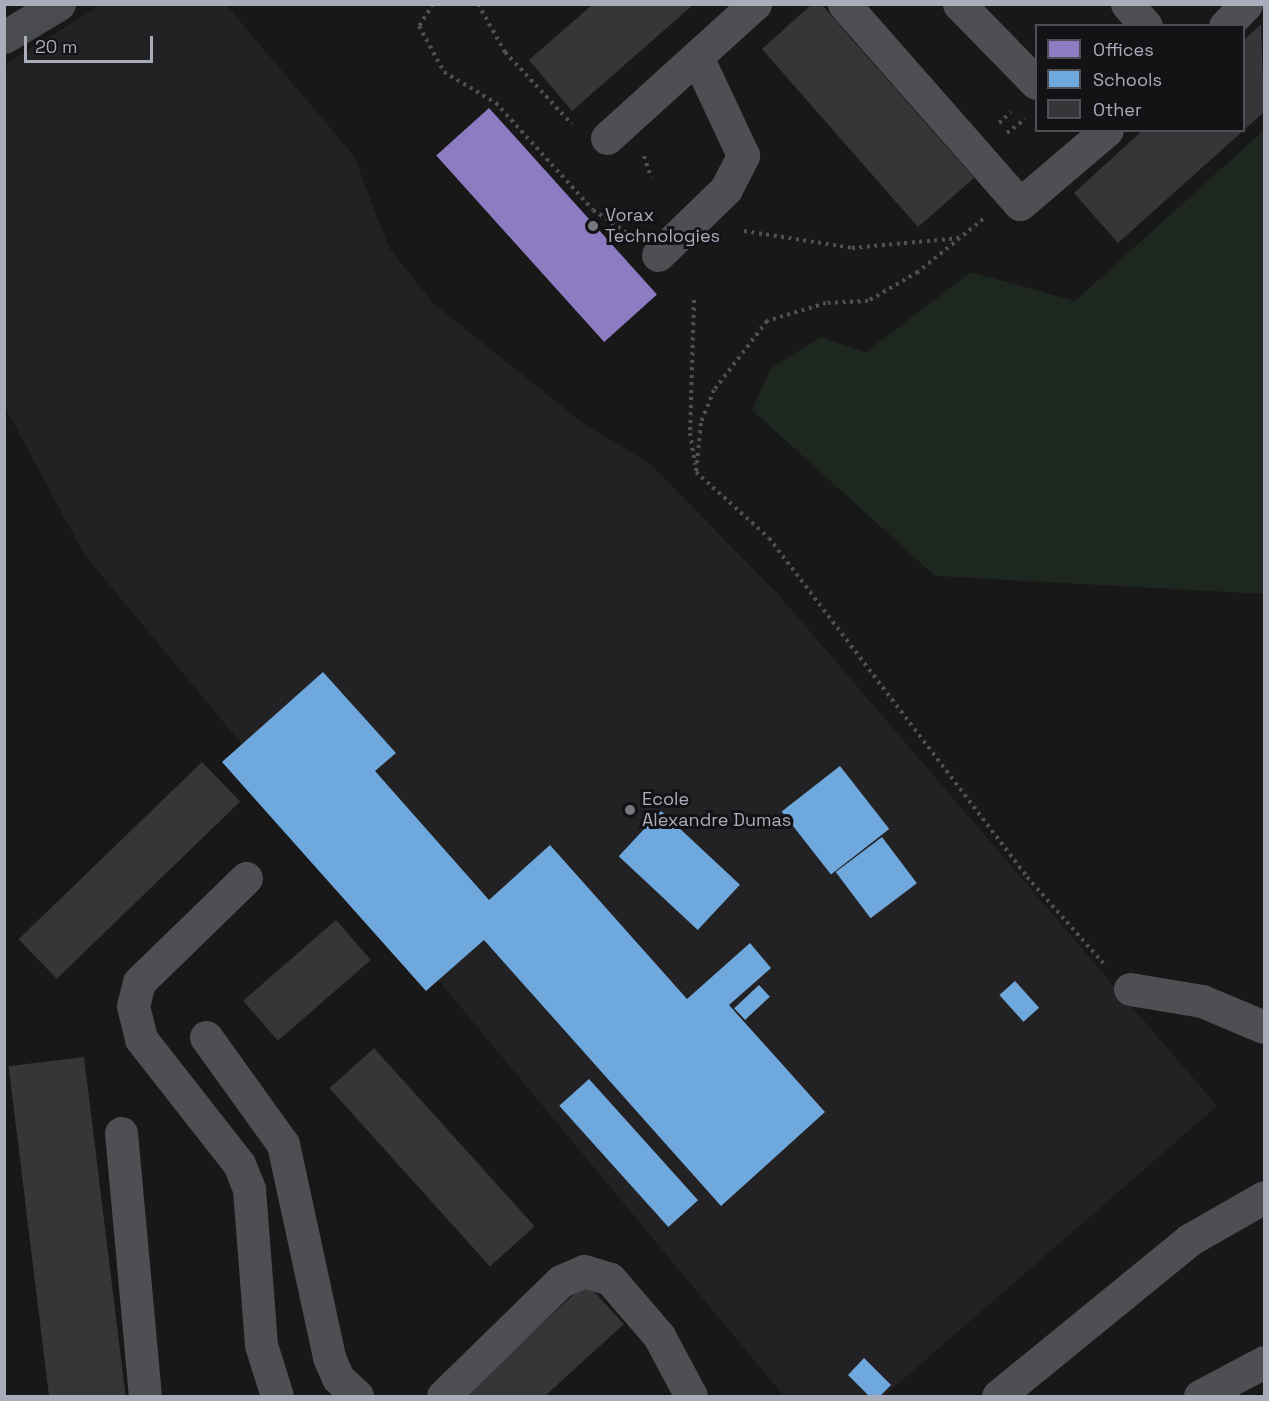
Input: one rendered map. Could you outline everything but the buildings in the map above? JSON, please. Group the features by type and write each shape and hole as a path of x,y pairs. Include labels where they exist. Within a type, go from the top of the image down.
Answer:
{"main road":[{"path":"4,37 59,4"}],"street":[{"path":"608,138 755,4"},
{"path":"844,4 1020,204 1105,132"},
{"path":"959,4 1035,82"},
{"path":"1127,4 1144,24"},
{"path":"1227,24 1246,4"},
{"path":"658,255 726,189 743,154 697,57"},
{"path":"246,878 138,982 133,1006 141,1038 239,1164 249,1189 261,1345 277,1396"},
{"path":"1130,989 1202,1002 1264,1027"},
{"path":"206,1037 283,1144 328,1357 338,1377 357,1396"},
{"path":"121,1133 145,1396"},
{"path":"998,1396 1189,1240 1264,1197"},
{"path":"443,1396 561,1281 584,1271 610,1279 659,1336 691,1396"},
{"path":"1200,1396 1264,1362"}],"path":[{"path":"433,4 419,26 444,72 496,103 593,210 658,255"},
{"path":"478,4 522,74 583,135 608,138"},
{"path":"696,472 701,423 714,390 766,321 826,303 868,301 962,237 1001,203 1020,204"},
{"path":"744,231 852,248 962,237"},
{"path":"694,300 690,432 696,472 769,538 1027,877 1130,989"}],"shaded area":[{"name":"Ecole Alexandre Dumas","path":"100,5 226,5 354,156 389,248 433,303 584,424 649,463 776,592 1217,1106 884,1396 784,1396 84,554 5,407 5,65"},
{"path":"1264,130 1264,594 935,576 752,410 771,368 821,337 866,352 971,272 1075,301"}],"place":[{"name":"Vorax Technologies","path":"593,226"},
{"name":"Ecole Alexandre Dumas","path":"630,810"}]}
